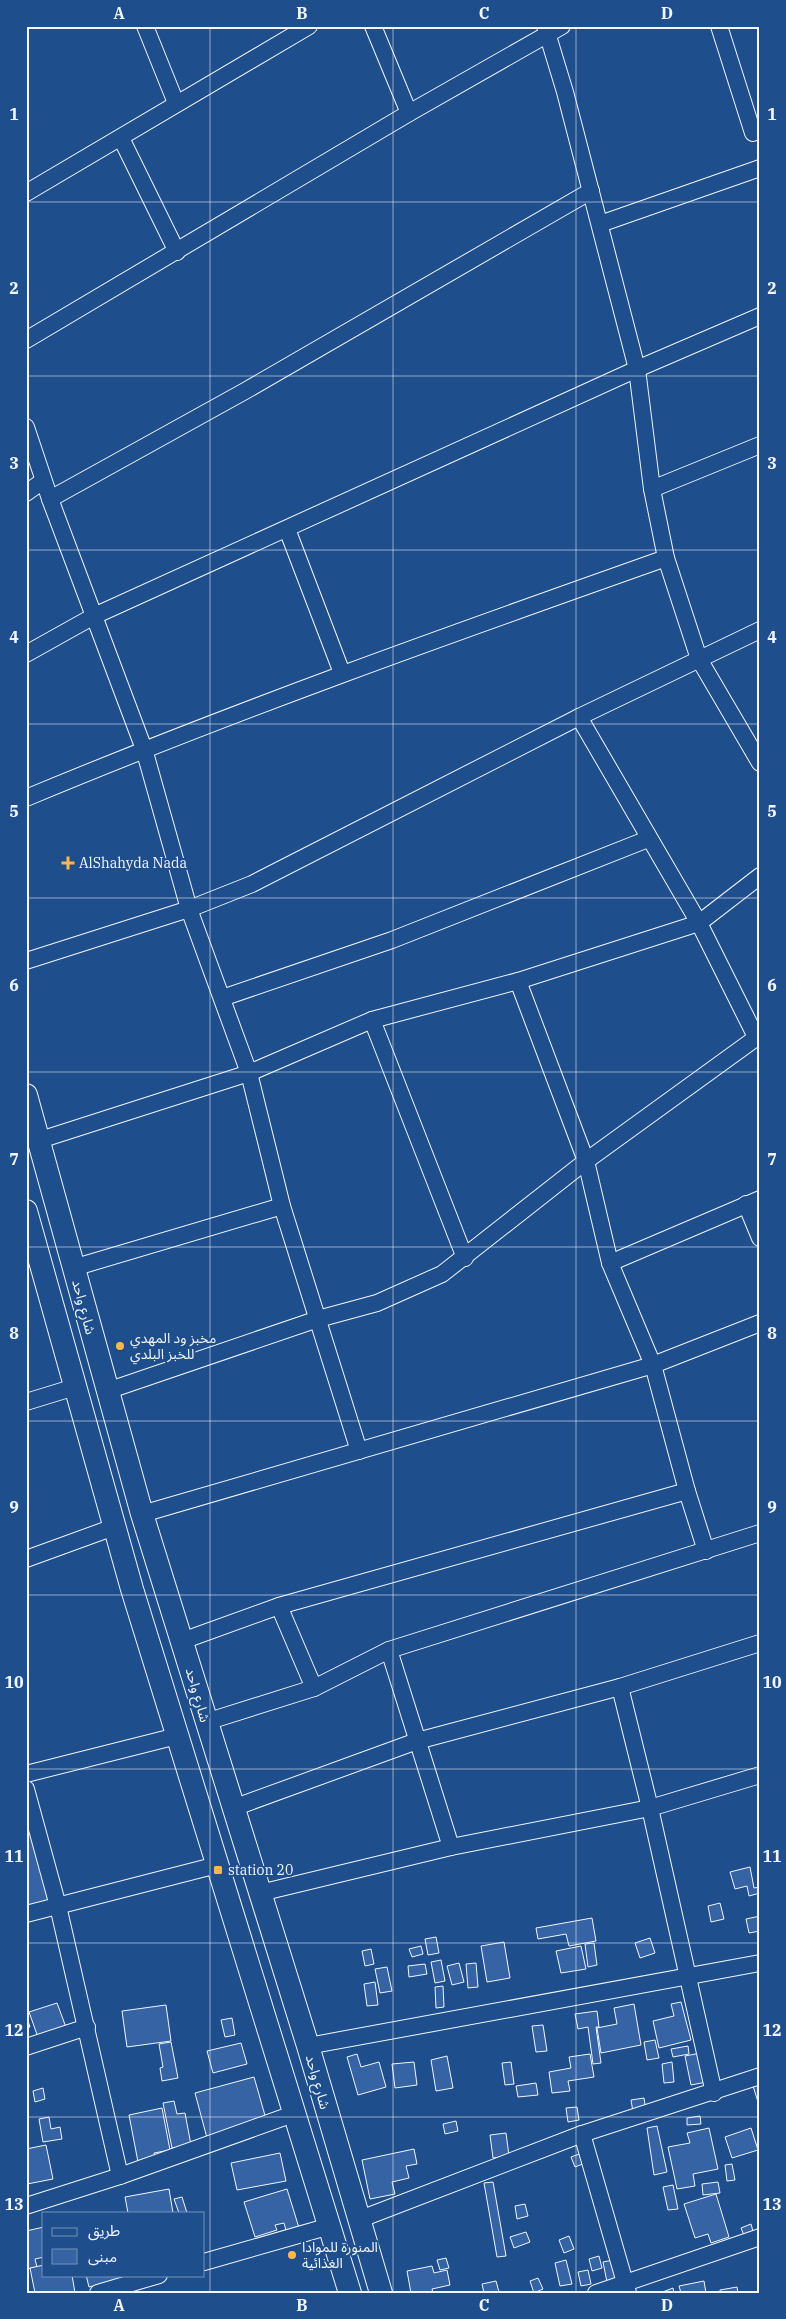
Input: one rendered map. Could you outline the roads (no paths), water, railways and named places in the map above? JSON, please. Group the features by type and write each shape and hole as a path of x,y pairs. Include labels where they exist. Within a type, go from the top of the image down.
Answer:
{"street":[{"path":"145,26 176,104"},
{"path":"26,193 309,26"},
{"path":"373,26 410,113"},
{"path":"26,340 546,31 562,26"},
{"path":"719,26 753,133"},
{"path":"546,31 565,92 637,369 652,489 666,558 699,659 760,763"},
{"path":"121,138 176,252"},
{"path":"600,224 760,168"},
{"path":"50,499 245,390 591,191"},
{"path":"26,654 94,616 637,369 760,316"},
{"path":"26,427 43,481 144,749 189,909 249,1073 282,1206 359,1451"},
{"path":"652,489 760,445"},
{"path":"26,493 43,481"},
{"path":"287,529 342,673"},
{"path":"26,798 144,749 342,673 666,558"},
{"path":"26,961 189,909 252,884 579,717 760,630"},
{"path":"108,1391 318,1319 377,1303 442,1274 465,1258 586,1161 758,1036 699,923 648,839 579,717"},
{"path":"222,998 392,940 648,839"},
{"path":"33,1140 249,1073 372,1020 518,981 699,923 760,876"},
{"path":"518,981 586,1161 610,1264 653,1365 687,1491 706,1551"},
{"path":"372,1020 465,1258"},
{"name":"شارع واحد","path":"26,1095 33,1140 74,1268 142,1514 308,2046 380,2293"},
{"path":"610,1264 753,1202 760,1238"},
{"path":"74,1268 282,1206"},
{"path":"26,1211 114,1527 350,2293"},
{"path":"142,1514 653,1365 760,1323"},
{"path":"26,1402 75,1387"},
{"path":"182,1642 280,1606 687,1491"},
{"path":"26,1559 114,1527"},
{"path":"206,1722 314,1688 389,1650 760,1533"},
{"path":"280,1606 314,1688"},
{"path":"233,1808 417,1741 620,1688 760,1643"},
{"path":"389,1650 451,1847"},
{"path":"620,1688 650,1808 714,2092"},
{"path":"26,1774 177,1736"},
{"path":"260,1893 451,1847 650,1808 760,1775"},
{"path":"26,1789 58,1906 120,2176"},
{"path":"26,1914 217,1864"},
{"path":"308,2046 760,1963"},
{"path":"26,2047 87,2027"},
{"path":"358,2220 582,2134 760,2076"},
{"path":"26,2206 120,2176 296,2113"},
{"path":"582,2134 626,2288"},
{"path":"205,2262 330,2226"},
{"path":"596,2293 626,2288 760,2237"},
{"path":"98,2293 156,2276"}],"place":[{"name":"AlShahyda Nada","path":"68,863"},
{"name":"مخبز ود المهدي للخبز البلدي","path":"120,1346"},
{"name":"station 20","path":"218,1870"},
{"name":"المنورة للموادا الغذائية","path":"292,2255"}]}
